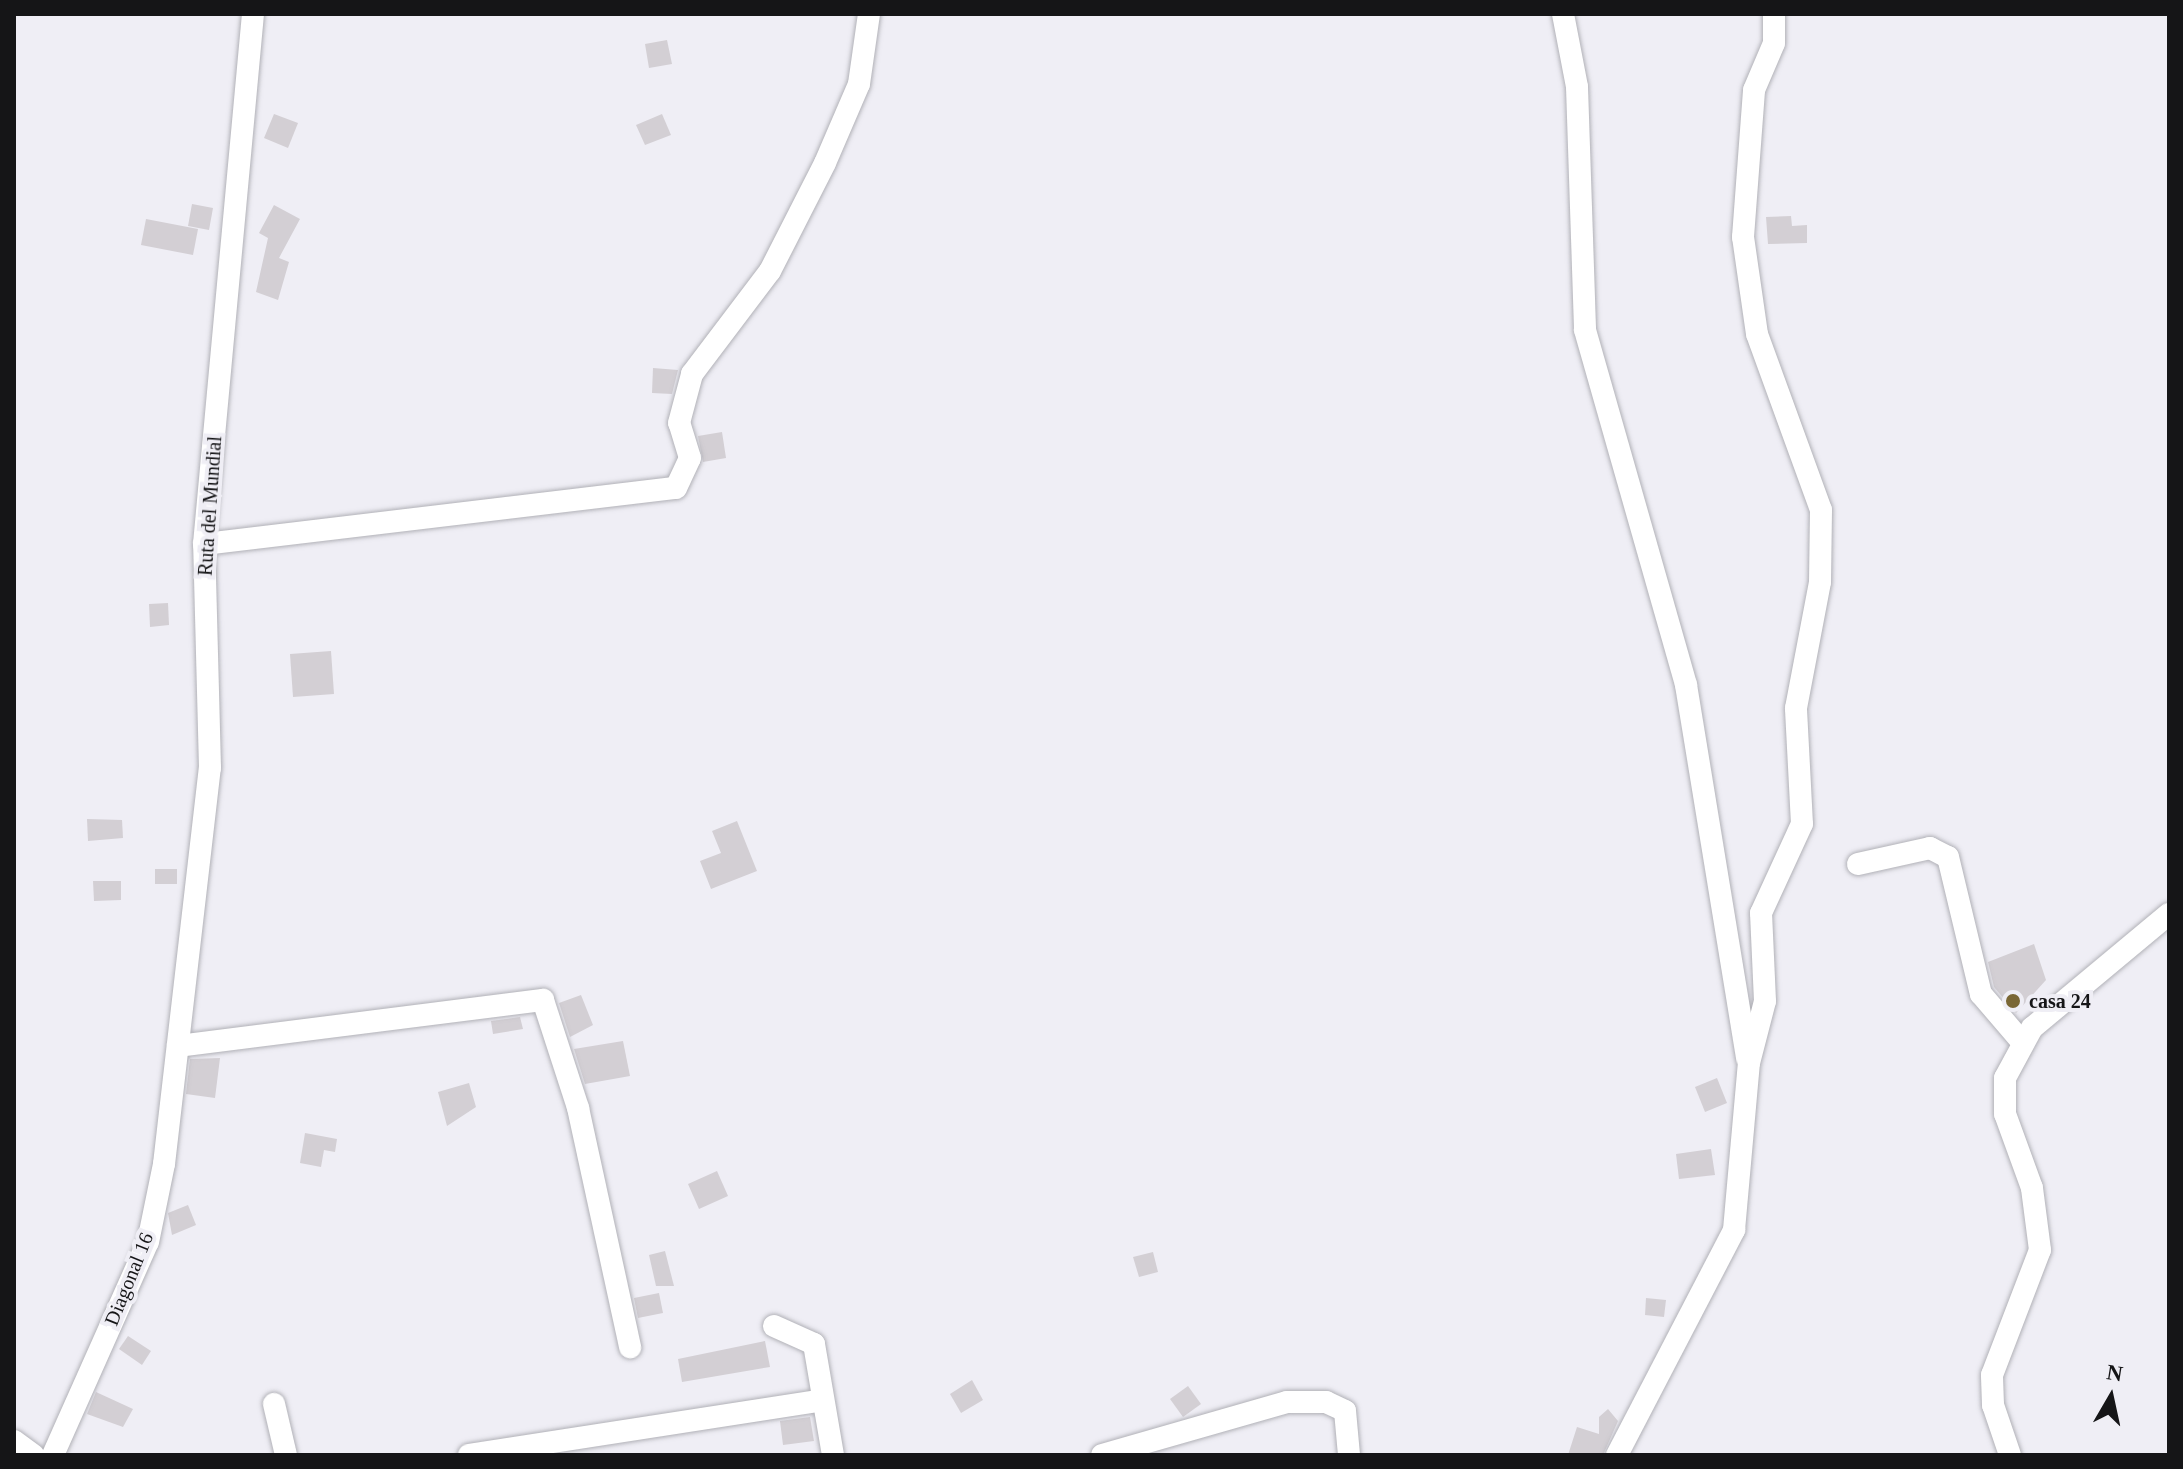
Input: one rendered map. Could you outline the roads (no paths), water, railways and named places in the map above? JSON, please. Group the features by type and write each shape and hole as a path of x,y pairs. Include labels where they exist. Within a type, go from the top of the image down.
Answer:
{"street":[{"name":"Ruta del Mundial","path":"184,999 210,768 204,544 253,14"},
{"path":"204,544 676,488 690,458 679,423 692,374 770,271 825,163 859,84 869,14"},
{"path":"1563,14 1577,87 1585,330 1686,685 1749,1063 1747,1132 1727,1251 1617,1455"},
{"path":"1749,1063 1765,1001 1765,895 1802,824 1796,708 1820,582 1821,510 1757,334 1743,237 1754,90 1774,43 1774,14"},
{"path":"1858,864 1930,848 1948,857 1981,994 2022,1042"},
{"path":"2010,1455 1993,1405 1992,1375 2040,1250 2032,1188 2005,1114 2005,1078 2022,1042 2169,914"},
{"name":"Diagonal 16","path":"53,1455 148,1242 184,999"},
{"path":"178,1046 543,1000 578,1108 630,1347"},
{"path":"774,1326 814,1344 819,1401 833,1455"},
{"path":"469,1455 819,1401"},
{"path":"1102,1455 1287,1402 1326,1402 1345,1411 1349,1455"},
{"path":"274,1404 286,1455"},
{"path":"14,1441 33,1455"}],"place":[{"name":"casa 24","path":"2013,1001"}]}
